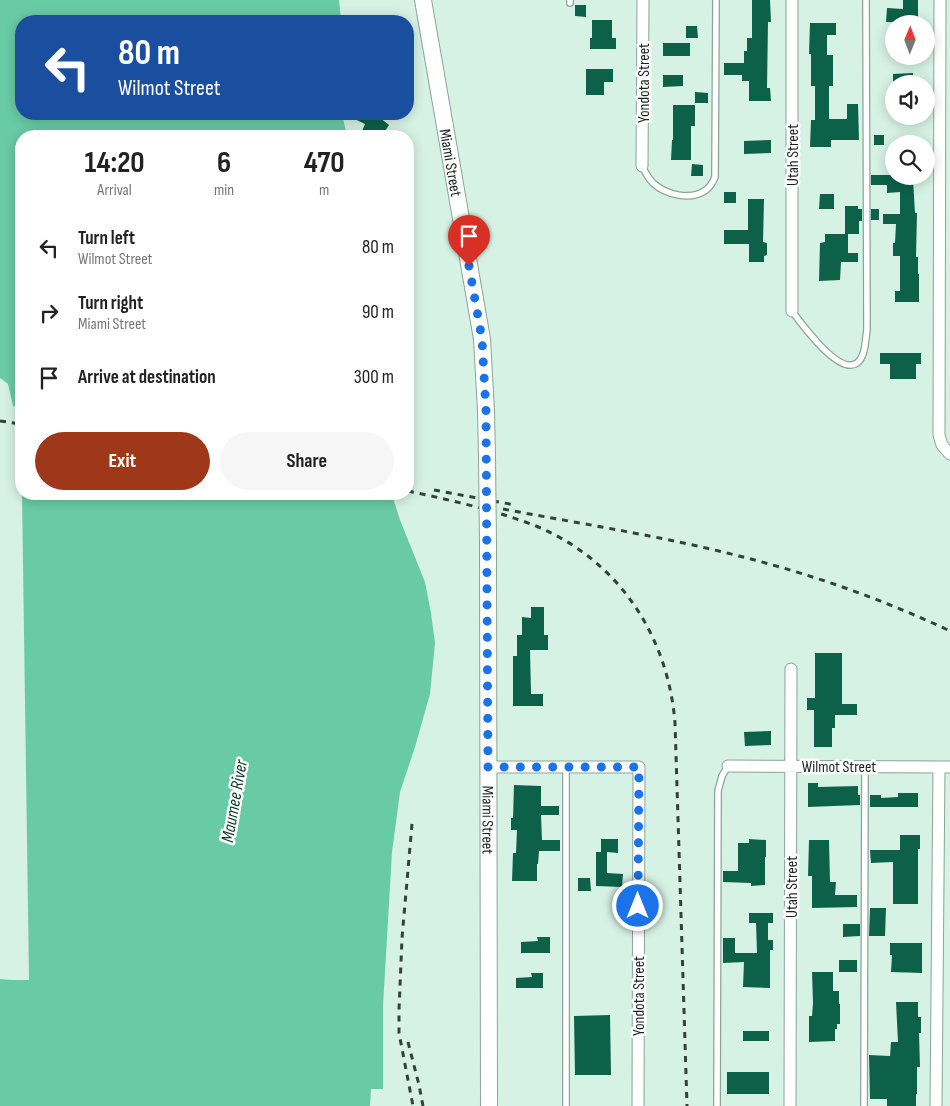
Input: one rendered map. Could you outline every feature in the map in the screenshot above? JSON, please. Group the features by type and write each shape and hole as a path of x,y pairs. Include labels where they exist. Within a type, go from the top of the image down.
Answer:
{"street":[{"name":"Miami Street","path":"423,0 482,339 486,411 488,545 489,1106"},
{"name":"Yondota Street","path":"642,166 643,0"},
{"name":"Utah Street","path":"792,0 792,310"},
{"path":"940,0 939,436 942,445 950,454"},
{"name":"Utah Street","path":"790,1106 791,669"},
{"name":"Wilmot Street","path":"728,766 944,767"},
{"path":"488,767 566,767"},
{"name":"Yondota Street","path":"566,767 639,767 638,1106"},
{"path":"936,1106 944,767"},
{"path":"489,1083 493,1097 499,1106"}],"lane":[{"path":"642,166 653,182 680,196 706,190 715,177 716,0"},
{"path":"792,310 814,338 836,360 845,365 858,362 865,347 866,330 866,0"},
{"path":"717,1106 718,791 722,776 728,766"},
{"path":"864,1106 865,766"},
{"path":"566,767 566,1106"}],"water":[{"path":"0,0 339,0 340,15 15,15 15,120 343,120 346,130 15,130 15,406 13,406 8,384 0,378"},
{"name":"Maumee River","path":"22,500 394,500 425,582 435,643 430,694 400,792 392,852 383,1006 383,1089 371,1089 370,1106 0,1106 0,979 29,980"}],"building":[{"path":"752,0 770,0 771,22 768,22 767,88 770,88 771,101 749,101 749,81 742,81 742,75 724,75 724,63 744,63 744,51 747,51 747,38 752,38"},
{"path":"903,0 918,0 918,15 886,15 887,8 903,9"},
{"path":"575,5 586,5 586,17 575,16"},
{"path":"592,20 612,20 612,38 616,38 616,49 590,49"},
{"path":"810,23 836,23 836,35 827,35 827,55 833,55 833,86 829,86 829,119 847,119 847,104 858,104 859,140 831,140 831,147 810,147 811,120 815,120 815,86 811,86"},
{"path":"686,26 697,26 698,38 686,38"},
{"path":"663,43 690,43 690,56 663,56"},
{"path":"586,69 613,69 613,82 604,82 604,95 586,95"},
{"path":"913,73 913,75 893,75"},
{"path":"663,75 683,75 683,86 663,87"},
{"path":"695,92 708,93 708,103 695,103"},
{"path":"673,105 695,105 695,126 691,126 691,160 671,160"},
{"path":"357,120 383,120 389,125 386,130 362,130 365,124"},
{"path":"874,135 884,135 884,145 874,145"},
{"path":"771,140 771,153 744,154 744,141"},
{"path":"692,164 703,165 703,176 691,176"},
{"path":"871,175 885,175 885,185 871,185"},
{"path":"887,185 913,185 915,213 917,213 916,257 918,257 919,302 895,302 895,291 900,291 900,256 893,256 896,224 883,224 883,214 900,214 900,192 887,193"},
{"path":"724,192 736,192 736,203 724,203"},
{"path":"820,194 834,194 834,209 819,209"},
{"path":"748,199 764,199 763,242 767,243 767,255 764,256 764,262 749,262 749,244 724,244 724,230 748,230"},
{"path":"845,206 858,206 858,209 862,209 862,221 859,221 859,234 845,234"},
{"path":"871,209 879,209 879,220 871,220"},
{"path":"825,234 848,234 848,253 858,253 858,262 841,262 840,280 819,281 820,243 825,242"},
{"path":"880,353 921,353 921,364 916,364 916,379 890,379 890,364 880,364"},
{"path":"531,607 544,607 544,635 548,635 548,650 530,650 531,694 543,694 543,706 513,706 513,656 517,656 517,635 522,635 522,617 531,618"},
{"path":"815,653 842,653 842,704 857,704 857,715 835,715 835,728 832,728 832,747 814,747 814,710 807,710 807,698 815,698"},
{"path":"771,731 771,745 745,746 744,732"},
{"path":"808,783 818,783 818,787 858,786 860,805 808,807"},
{"path":"514,785 541,786 541,806 559,806 559,815 541,815 542,840 560,840 560,851 539,851 537,881 512,881 513,853 516,853 517,830 511,830"},
{"path":"898,793 918,793 918,807 870,807 870,795 881,795 881,798 898,797"},
{"path":"900,835 920,835 920,849 918,849 918,904 893,904 893,862 871,863 870,850 900,850"},
{"path":"601,839 618,839 618,853 607,852 607,873 623,874 622,887 596,886 596,852 601,852"},
{"path":"749,839 766,840 765,885 751,886 751,883 723,882 723,871 738,871 738,843 749,843"},
{"path":"809,840 829,840 830,882 836,882 835,895 857,895 857,907 812,908 812,876 808,876"},
{"path":"578,878 590,878 591,891 578,891"},
{"path":"870,908 886,908 885,936 869,936"},
{"path":"749,913 773,913 773,923 768,923 768,940 773,940 773,950 770,950 770,988 743,987 744,962 723,963 723,938 735,938 735,953 757,953 756,923 749,923"},
{"path":"843,924 860,924 860,936 843,937"},
{"path":"537,937 550,937 550,953 521,953 521,942 538,941"},
{"path":"890,943 922,943 922,973 891,972 892,955 890,955"},
{"path":"839,960 857,960 857,972 839,972"},
{"path":"812,972 833,972 833,991 839,991 840,1004 840,1024 837,1024 837,1029 835,1029 835,1041 809,1042 809,1016 812,1016 813,1003"},
{"path":"531,973 543,973 543,988 516,988 516,978 532,977"},
{"path":"896,1002 918,1002 918,1017 921,1017 921,1033 919,1033 920,1067 917,1067 916,1106 887,1106 887,1099 870,1099 869,1055 890,1056 891,1042 898,1042"},
{"path":"610,1015 611,1075 575,1075 574,1016"},
{"path":"743,1031 769,1031 769,1041 743,1041"},
{"path":"727,1072 769,1072 769,1094 727,1094"}],"railway":[{"path":"0,421 15,423"},
{"path":"434,490 515,505"},
{"path":"414,492 505,515 536,526 565,541 591,559 614,580 634,604 650,631 662,660 670,691 675,723 687,1106"},
{"path":"503,509 680,542 766,563 872,598 950,631"},
{"path":"412,824 402,938 399,1033 413,1106"},
{"path":"408,1042 423,1106"}],"route":[{"path":"469,266 482,339 486,411 488,767 639,767 638,906"}]}
